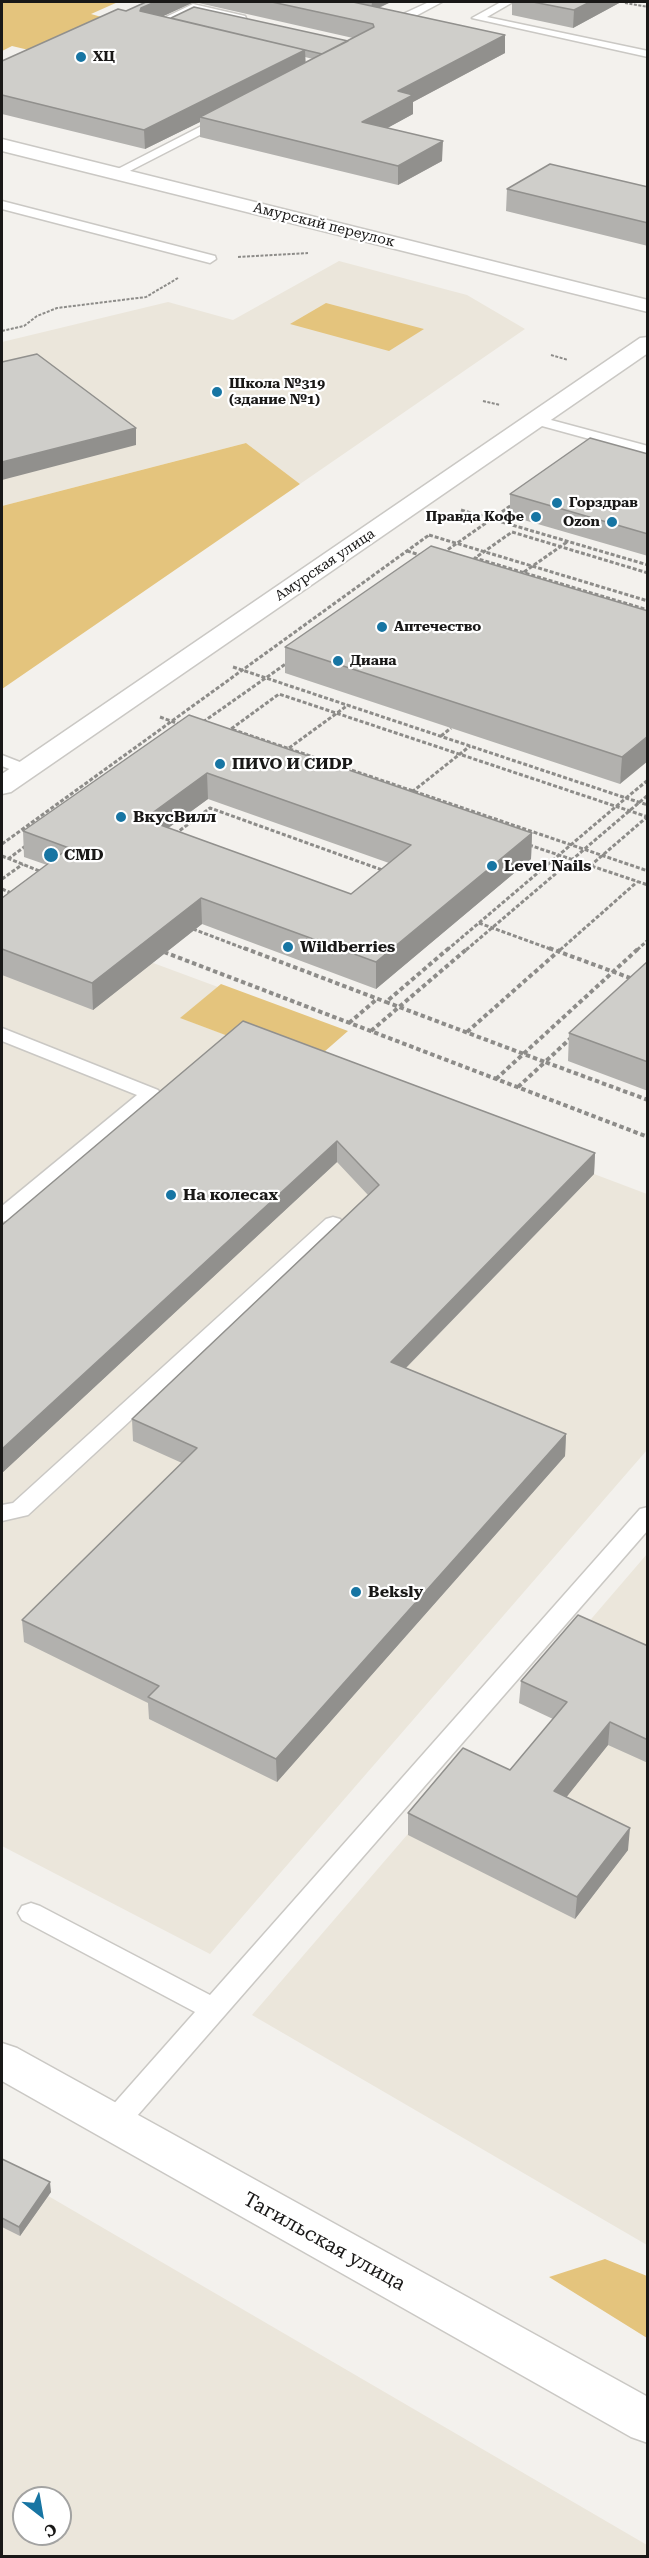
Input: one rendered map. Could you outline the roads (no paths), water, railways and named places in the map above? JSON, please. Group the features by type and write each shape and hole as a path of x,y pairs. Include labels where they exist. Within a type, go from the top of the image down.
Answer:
{"street":[{"name":"Амурский переулок","path":"2,145 648,306"},
{"name":"Амурская улица","path":"2,786 648,343"},
{"name":"Тагильская улица","path":"2,2060 648,2422"}],"lane":[{"path":"367,16 399,20 437,2"},
{"path":"508,2 477,18 648,54"},
{"path":"172,33 149,28 193,7 251,20"},
{"path":"116,173 240,110"},
{"path":"2,204 210,259"},
{"path":"536,420 648,451"},
{"path":"2,760 24,770"},
{"path":"2,1034 151,1094 2,1216"},
{"path":"2,1512 20,1509 333,1223"},
{"path":"113,2124 648,1515"},
{"path":"31,1913 213,2009"}],"place":[{"name":"ХЦ","path":"81,57"},
{"name":"Школа №319 (здание №1)","path":"217,392"},
{"name":"Горздрав","path":"557,503"},
{"name":"Правда Кофе","path":"536,517"},
{"name":"Ozon","path":"612,522"},
{"name":"Аптечество","path":"382,627"},
{"name":"Диана","path":"338,661"},
{"name":"ПИVO И СИDР","path":"220,764"},
{"name":"ВкусВилл","path":"121,817"},
{"name":"CMD","path":"51,855"},
{"name":"Level Nails","path":"492,866"},
{"name":"Wildberries","path":"288,947"},
{"name":"На колесах","path":"171,1195"},
{"name":"Beksly","path":"356,1592"}]}
